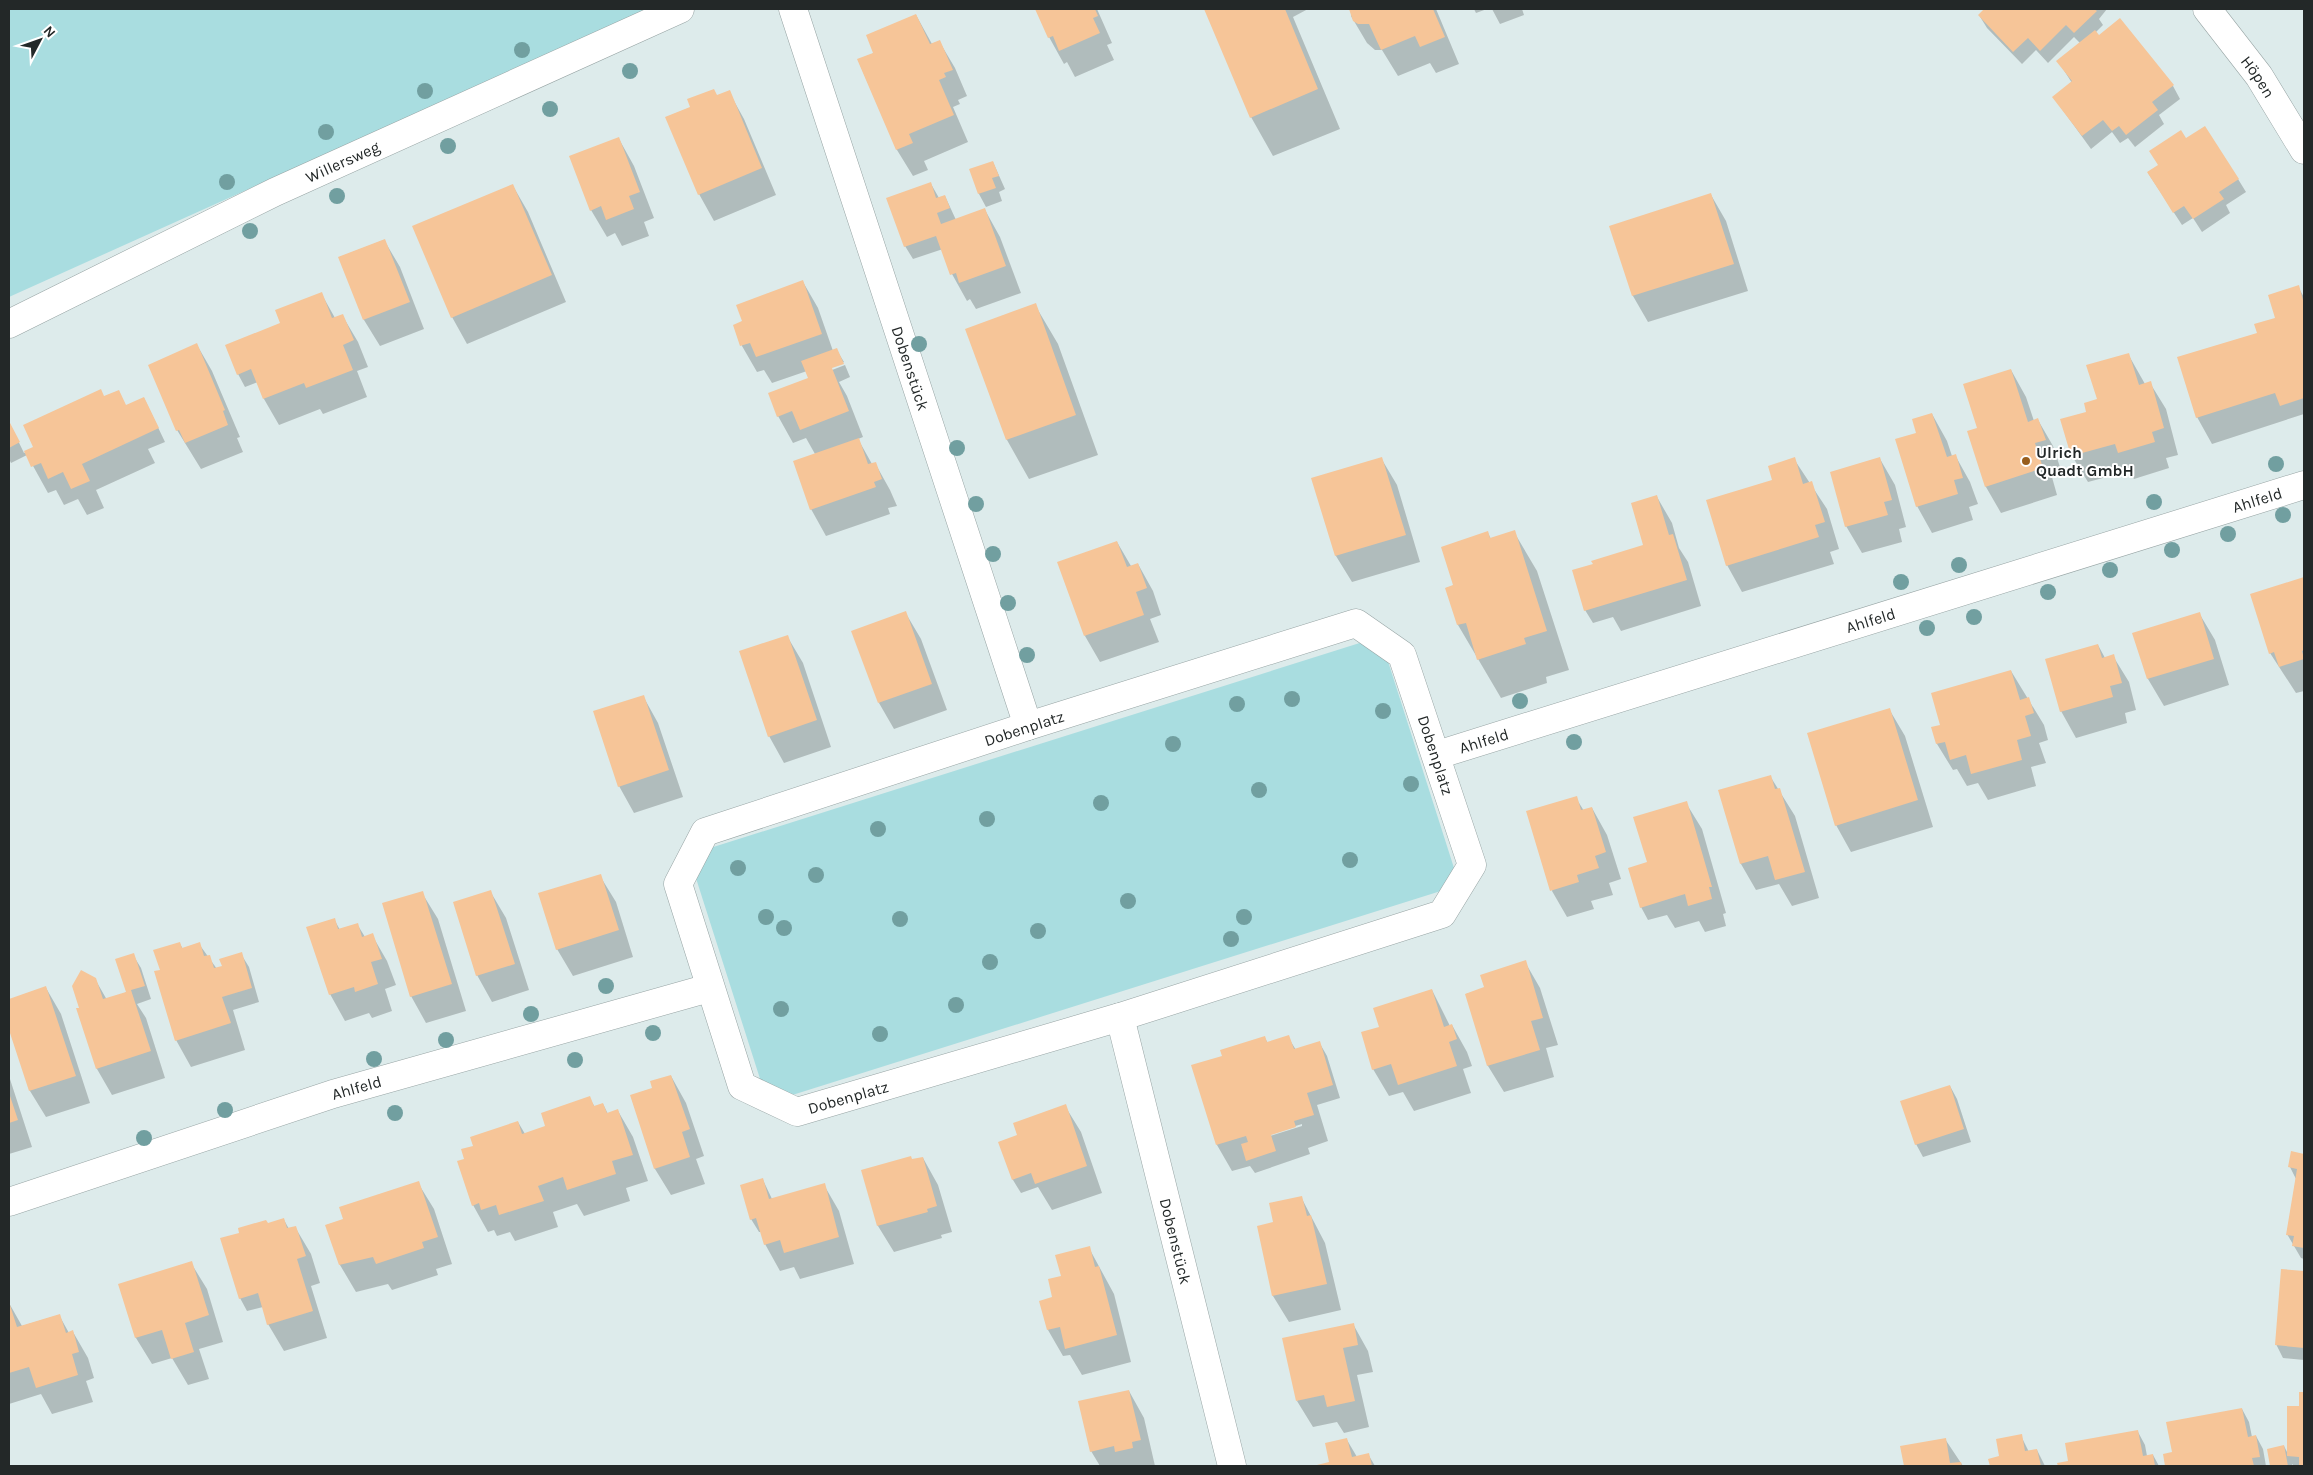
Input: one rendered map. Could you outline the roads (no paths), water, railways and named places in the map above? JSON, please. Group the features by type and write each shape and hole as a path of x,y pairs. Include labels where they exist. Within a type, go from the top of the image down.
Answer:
{"street":[{"name":"Willersweg","path":"9,324 274,192 680,9"},
{"name":"Dobenstück","path":"793,9 1028,726"},
{"name":"Höpen","path":"2207,9 2259,76 2304,150"},
{"name":"Ahlfeld","path":"1437,755 2304,485"},
{"name":"Dobenplatz","path":"1356,623 1402,655 1437,755 1472,865 1442,914 1120,1017 797,1112 742,1086 709,988 678,884 705,832 1028,726 1356,623"},
{"name":"Ahlfeld","path":"9,1202 333,1094 709,988"},
{"name":"Dobenstück","path":"1120,1017 1232,1466"}],"place":[{"name":"Ulrich Quadt GmbH","path":"2026,461"}]}
